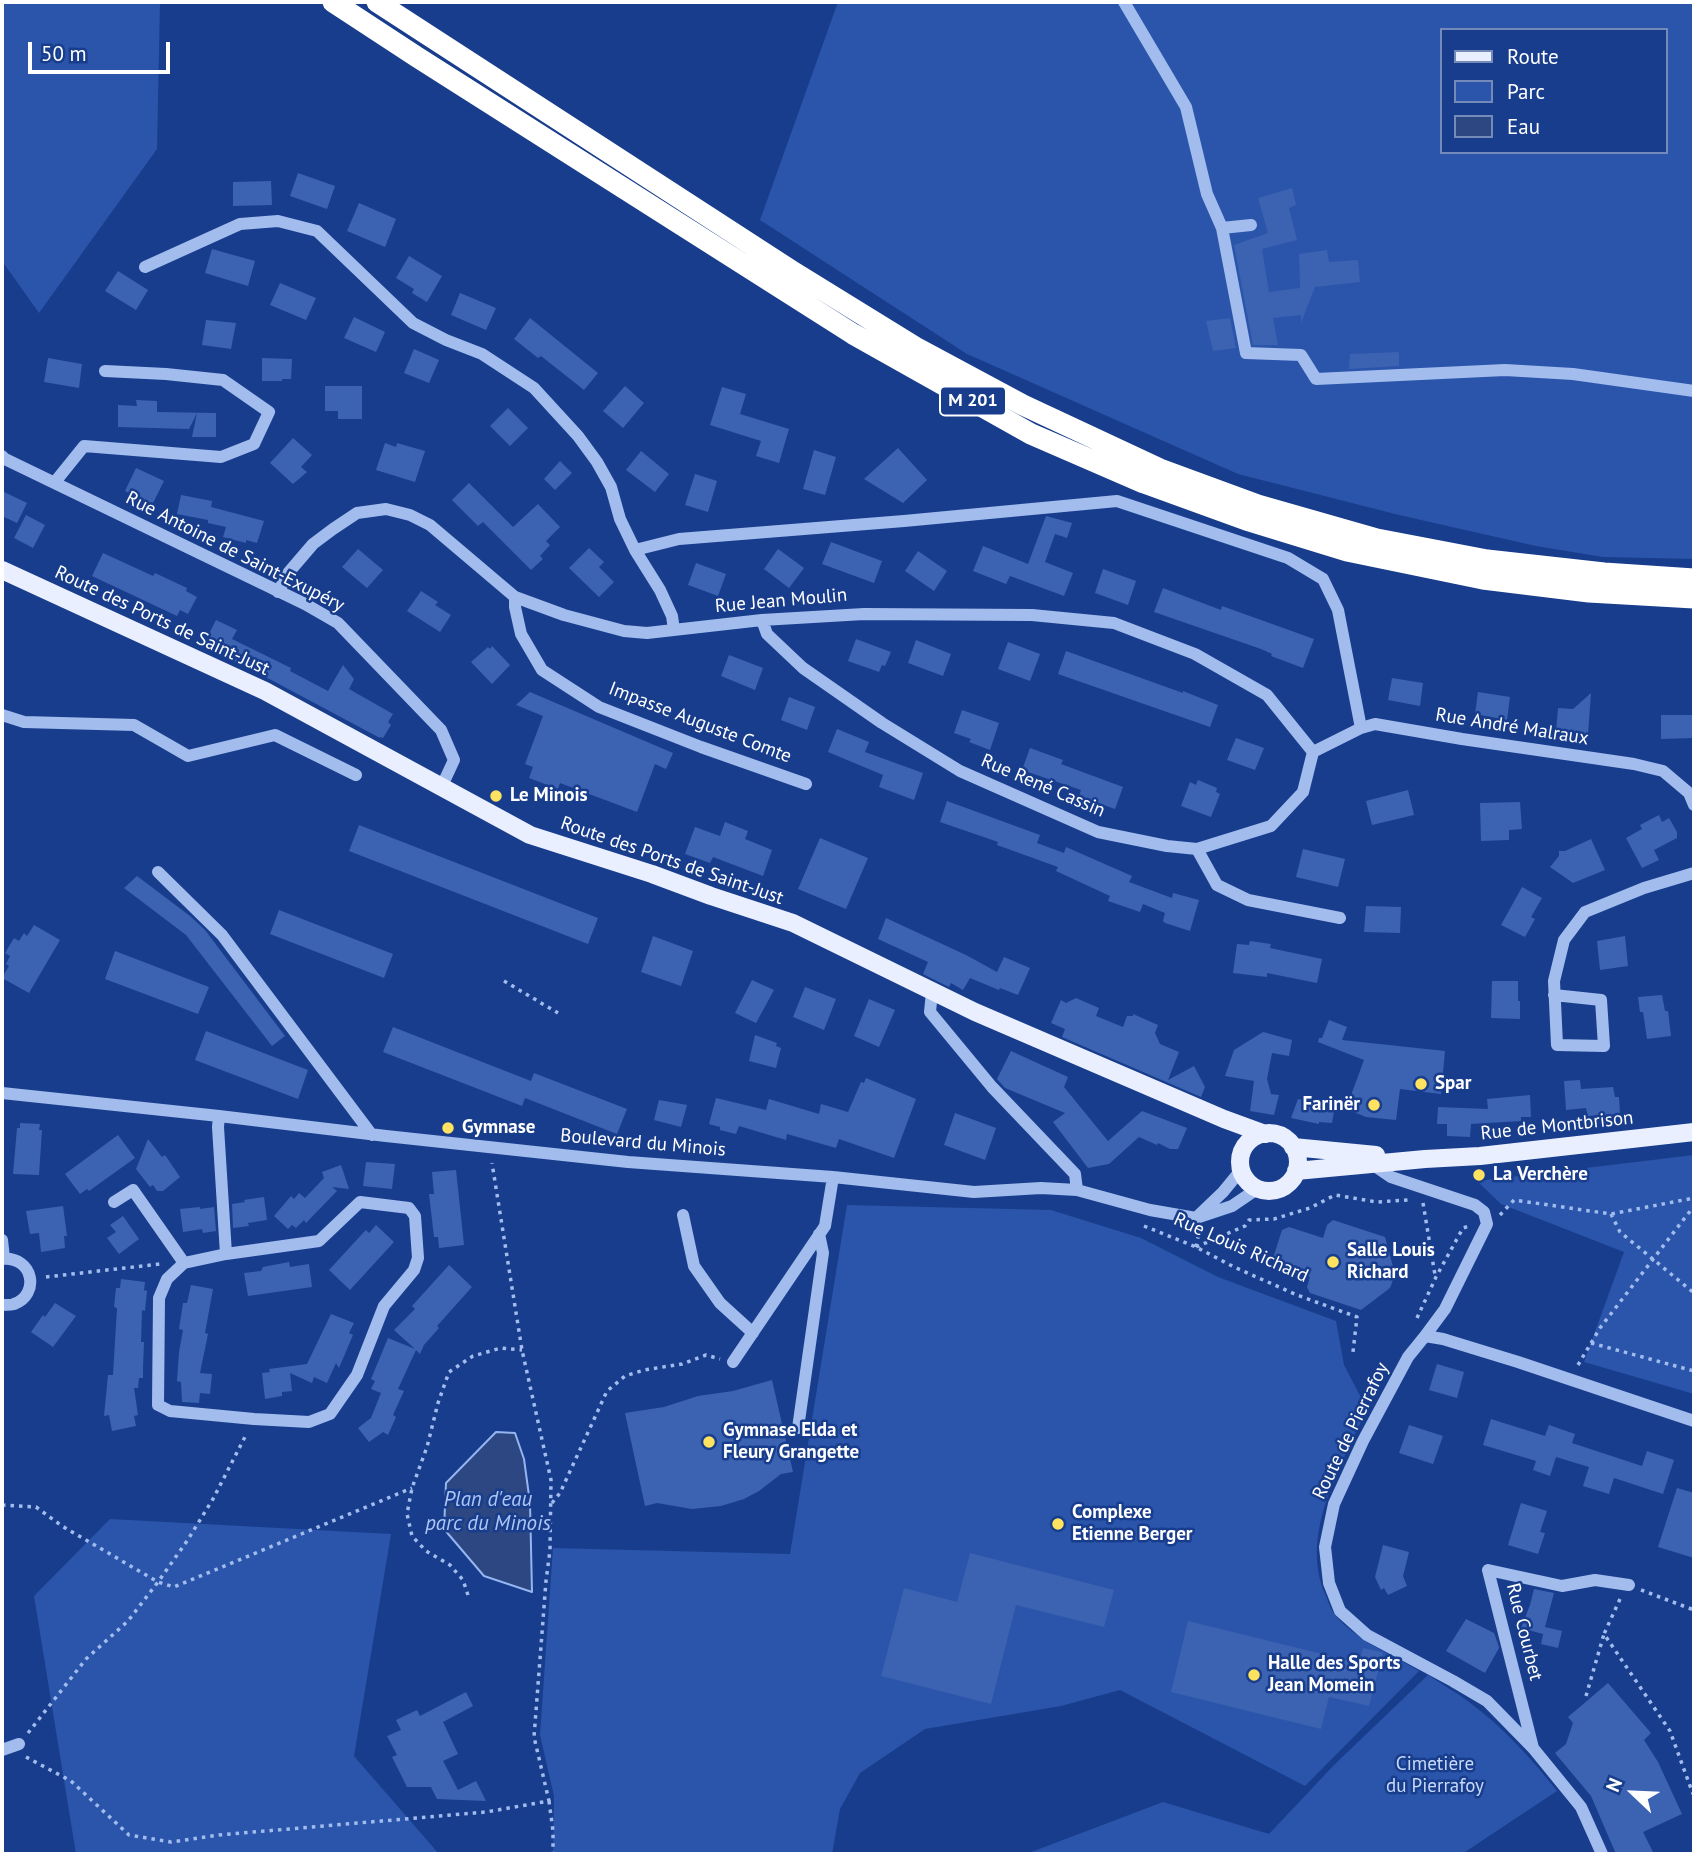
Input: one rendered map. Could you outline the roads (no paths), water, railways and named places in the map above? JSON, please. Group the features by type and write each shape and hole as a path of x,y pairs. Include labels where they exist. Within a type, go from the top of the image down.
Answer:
{"highway":[{"name":"M 201","path":"333,2 853,334 1031,434 1233,516 1347,551 1483,579 1590,592 1694,598"},
{"name":"M 201","path":"377,2 792,271 915,347 1023,405 1160,469 1258,505 1377,539 1487,560 1604,573 1694,579"}],"main road":[{"name":"Route des Ports de Saint-Just","path":"2,570 265,691 530,835 793,923 932,992 1057,1048 1265,1134"},
{"path":"1224,1119 1240,1163 1250,1184 1257,1189 1274,1191 1289,1183 1296,1171 1297,1160 1293,1147 1281,1136 1265,1134 1249,1141 1243,1148 1240,1163"},
{"name":"Rue de Montbrison","path":"1296,1171 1425,1158 1480,1156 1694,1132"},
{"name":"Rue de Montbrison","path":"1293,1147 1425,1158"}],"street":[{"path":"1124,2 1186,107 1208,194 1222,228 1246,353 1301,355 1316,379 1505,370 1573,374 1694,391"},
{"path":"145,268 240,224 278,221 317,231 413,323 482,354 534,388 578,436 597,462 611,488 620,519 635,550 660,590 672,615 674,630"},
{"path":"1222,228 1251,225"},
{"path":"55,482 84,446 221,457 254,444 269,412 223,380 166,374 105,372"},
{"name":"Rue Antoine de Saint-Exupéry","path":"2,456 338,623 441,730 454,760 441,788"},
{"path":"635,550 679,539 1117,501 1289,558 1323,579 1338,610 1361,728"},
{"name":"Rue Jean Moulin","path":"278,592 289,572 313,544 332,529 357,513 386,509 410,515 430,525 515,597 564,615 624,631 647,633 762,620 864,614 1032,615 1114,623 1195,654 1267,695 1313,752"},
{"name":"Impasse Auguste Comte","path":"515,597 514,607 521,634 542,670 599,707 806,784"},
{"name":"Rue René Cassin","path":"762,620 767,634 803,668 882,723 960,771 1098,832 1167,846 1197,849 1271,826 1303,792 1313,752"},
{"path":"2,715 24,722 134,725 188,756 275,735 356,775"},
{"name":"Rue André Malraux","path":"1313,752 1361,728 1376,724 1517,748 1634,764 1663,771 1692,796"},
{"path":"1197,849 1217,885 1248,900 1340,918"},
{"path":"158,872 222,935 372,1135"},
{"path":"1554,995 1601,1000 1604,1045 1557,1045 1554,995 1554,981 1564,940 1585,912 1644,888 1694,873"},
{"path":"932,992 930,1012 992,1087 1075,1174 1077,1191"},
{"name":"Boulevard du Minois","path":"2,1093 628,1162 833,1177 974,1192 1041,1188 1077,1191 1150,1210 1196,1218 1232,1206 1257,1189"},
{"path":"219,1116 226,1254"},
{"path":"1196,1218 1223,1192 1240,1163"},
{"name":"Route de Pierrafoy","path":"1372,1164 1424,1193 1475,1205 1484,1212 1487,1224 1445,1309 1408,1357 1386,1396 1334,1504 1325,1547 1329,1583 1340,1611 1367,1635 1487,1701 1533,1748 1581,1807 1602,1854"},
{"path":"733,1363 825,1226 833,1177"},
{"path":"114,1202 133,1190 184,1263"},
{"path":"360,1202 409,1208 415,1216 418,1258 414,1270 384,1306 357,1375 330,1414 309,1422 170,1411 158,1405 159,1297 167,1279 184,1263 226,1254 319,1241 360,1202"},
{"path":"682,1214 694,1266 719,1303 753,1333"},
{"path":"798,1429 823,1253 819,1234"},
{"path":"2,1240 3,1259 17,1260 26,1268 30,1279 24,1298 13,1304 2,1305"},
{"path":"1423,1339 1443,1339 1694,1421"},
{"name":"Rue Courbet","path":"1533,1748 1488,1570 1562,1586 1595,1580 1629,1586"},
{"path":"2,1749 19,1744"}],"water":[{"name":"Plan d'eau parc du Minois","path":"496,1432 515,1433 524,1459 530,1503 532,1592 484,1576 444,1529 446,1483"}],"place":[{"name":"Le Minois","path":"496,796"},
{"name":"Spar","path":"1421,1084"},
{"name":"Farinër","path":"1374,1105"},
{"name":"Gymnase","path":"448,1128"},
{"name":"La Verchère","path":"1479,1175"},
{"name":"Salle Louis Richard","path":"1333,1262"},
{"name":"Gymnase Elda et Fleury Grangette","path":"709,1442"},
{"name":"Complexe Etienne Berger","path":"1058,1524"},
{"name":"Halle des Sports Jean Momein","path":"1254,1675"}],"park label":[{"name":"Cimetière du Pierrafoy","path":"1435,1776"}]}
